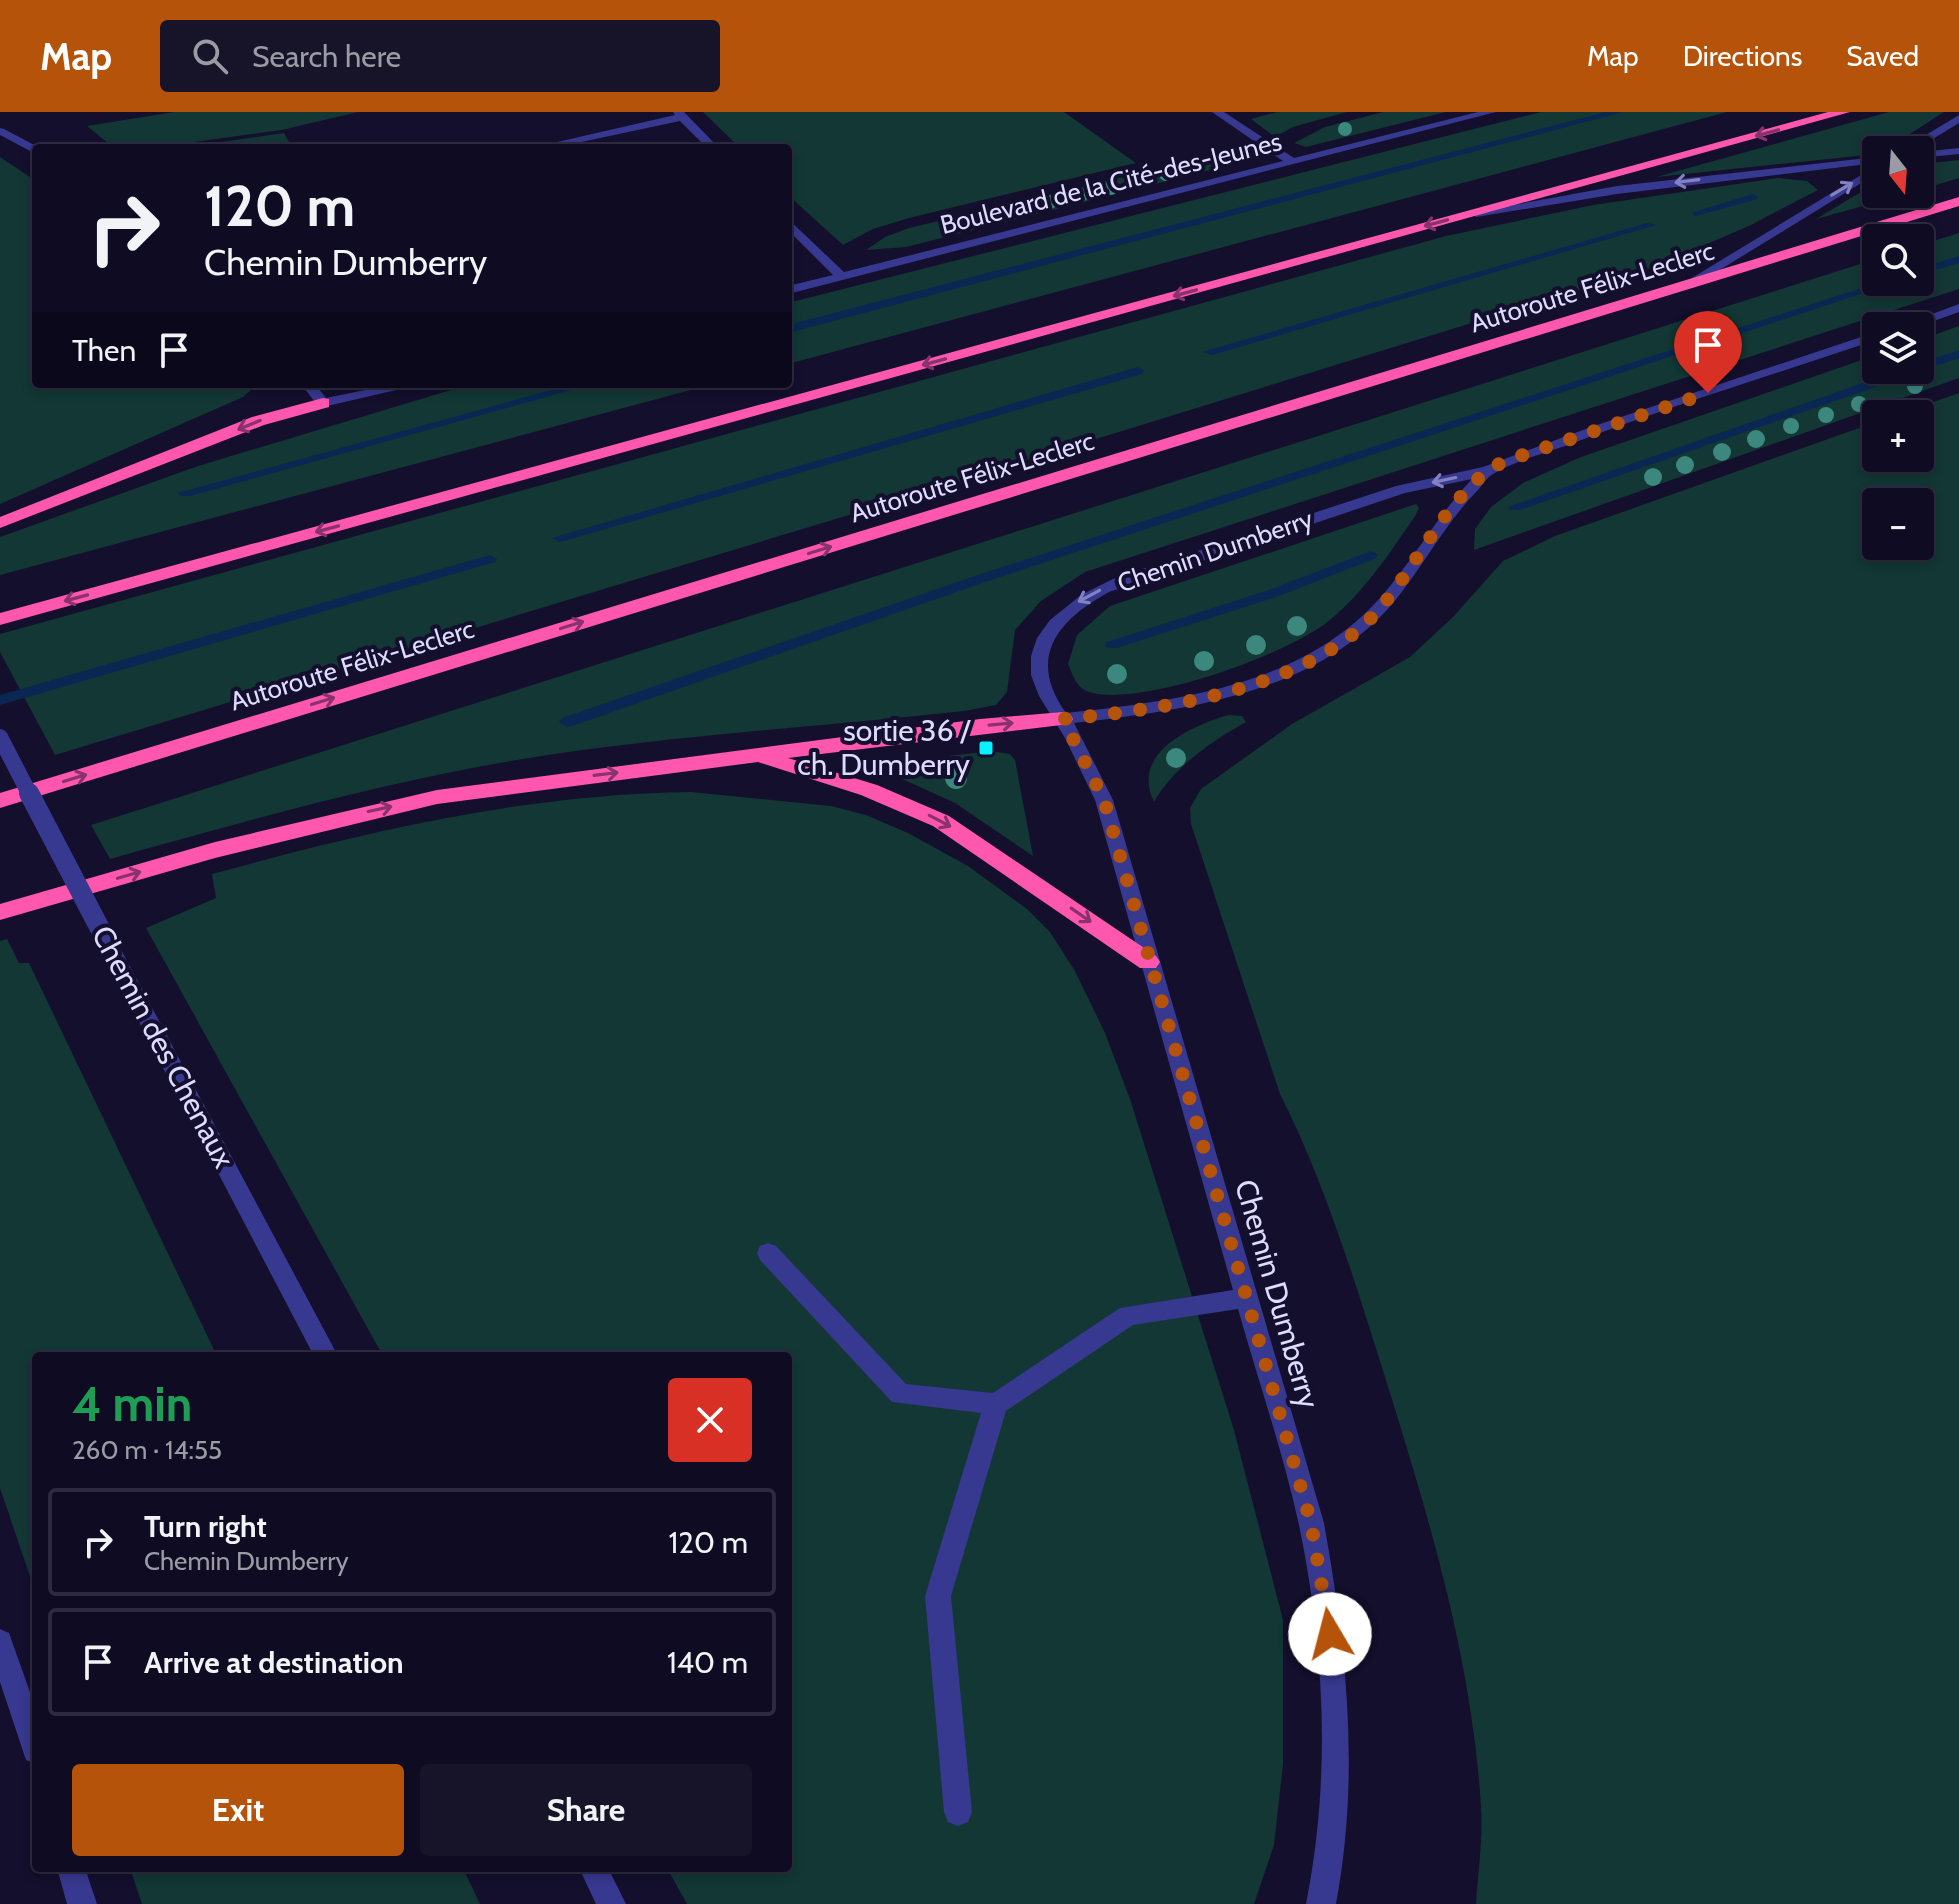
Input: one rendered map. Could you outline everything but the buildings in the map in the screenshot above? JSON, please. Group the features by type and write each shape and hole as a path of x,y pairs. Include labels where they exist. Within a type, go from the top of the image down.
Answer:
{"highway":[{"path":"0,619 1843,112"},
{"name":"Autoroute Félix-Leclerc","path":"0,801 1959,201"},
{"path":"0,523 258,421 323,403"},
{"path":"0,912 215,850 388,807 529,783 980,726 1063,719"},
{"path":"757,756 869,790 941,821 1148,962"}],"street":[{"path":"1217,112 1292,162"},
{"name":"Boulevard de la Cité-des-Jeunes","path":"792,289 1491,112"},
{"path":"554,144 680,114 709,144"},
{"path":"1930,136 1959,118"},
{"path":"0,131 32,148"},
{"path":"1934,154 1959,151"},
{"path":"1469,214 1617,190 1862,162"},
{"path":"1688,284 1862,178"},
{"path":"792,227 842,277"},
{"path":"1934,317 1959,308"},
{"name":"Chemin Dumberry","path":"1321,1904 1336,1804 1337,1709 1327,1609 1311,1523 1244,1298 1104,800 1063,719 1045,693 1041,656 1057,619 1088,596 1121,581 1401,489 1487,471 1581,435 1862,341"},
{"path":"311,388 323,403 396,388"},
{"name":"Chemin Dumberry","path":"1063,719 1154,709 1222,694 1266,679 1322,653 1379,609 1440,524 1487,471"},
{"name":"Chemin des Chenaux","path":"0,737 324,1352"},
{"path":"768,1253 900,1394 996,1404"},
{"path":"958,1812 938,1596 996,1404 1128,1315 1244,1298"},
{"path":"0,1642 32,1738"},
{"path":"72,1872 82,1904"},
{"path":"595,1872 611,1904"}],"green space":[{"path":"174,112 358,112 282,130 180,144 109,144 87,126"},
{"path":"703,112 1064,112 1136,163 909,218 873,229 843,245 792,199 792,144 736,144"},
{"path":"1277,112 1347,112 1293,127 1275,137 1251,119"},
{"path":"1383,112 1446,112 1306,147 1294,143 1325,127"},
{"path":"1541,112 1727,112 792,363 792,302"},
{"path":"1889,112 1944,112 1907,136 1862,136 1862,155 1656,177"},
{"path":"284,133 289,142 279,144 207,144"},
{"path":"0,157 32,178 32,388 253,388 243,397 0,504"},
{"path":"1236,157 1250,160 906,247 866,250 885,237 909,228 1193,160"},
{"path":"1959,160 1959,178 1934,186 1934,163"},
{"path":"1778,178 1807,181 1818,190 1749,226 1653,267 915,495 55,755 0,652 0,634 1446,236 1593,205"},
{"path":"1862,191 1862,206 1816,219"},
{"path":"1959,233 1959,289 1888,312 1862,312 1862,320 1085,572 1041,601 1015,630 1007,692 996,705 964,711 619,745 505,762 356,793 110,859 91,825 1862,263 1862,296 1934,296 1934,241"},
{"path":"1959,326 1959,378 1897,400 1862,400 1862,412 1474,550 1475,529 1491,507 1523,483 1581,457 1862,360 1862,384 1934,384 1934,335"},
{"path":"458,388 698,388 0,575 0,537 198,466"},
{"path":"1959,393 1959,1904 1476,1904 1481,1819 1476,1752 1446,1589 1401,1430 1350,1269 1311,1162 1280,1094 1191,824 1190,808 1201,789 1292,724 1410,657 1453,617 1503,561 1555,536 1862,427 1862,472 1934,472 1934,402"},
{"path":"1416,504 1419,508 1415,516 1355,597 1310,634 1214,675 1143,692 1113,695 1089,692 1073,677 1068,664 1077,635 1110,606"},
{"path":"1228,715 1242,716 1246,722 1195,756 1172,777 1154,802 1149,785 1150,769 1157,756 1182,734"},
{"path":"991,751 1010,754 1015,760 1033,856 955,803 878,768 881,764"},
{"path":"691,792 831,806 866,815 908,833 968,866 1027,909 1050,932 1075,971 1105,1033 1130,1099 1234,1430 1283,1620 1283,1765 1274,1845 1254,1904 687,1904 669,1872 792,1872 792,1352 381,1352 146,928 216,898 212,874 330,843 449,818 509,807 630,794"},
{"path":"7,939 19,963 29,963 215,1352 32,1352 32,1582 0,1488 0,941"},
{"path":"131,1872 465,1872 480,1904 142,1904"}],"waterway":[{"path":"792,328 1618,112"},
{"path":"1696,213 1753,197"},
{"path":"1208,352 1651,225"},
{"path":"1934,267 1959,259"},
{"path":"567,722 983,578 1862,291"},
{"path":"1934,362 1959,354"},
{"path":"559,538 1138,371"},
{"path":"1515,507 1871,384"},
{"path":"185,493 572,388"},
{"path":"1112,645 1274,593 1371,555"},
{"path":"0,700 490,559"}],"place":[{"name":"sortie 36 / ch. Dumberry","path":"986,748"}],"route":[{"path":"1330,1634 1311,1523 1104,800 1063,719 1194,701 1243,688 1322,653 1354,632 1379,609 1440,524 1487,471 1536,451 1708,393"}]}
